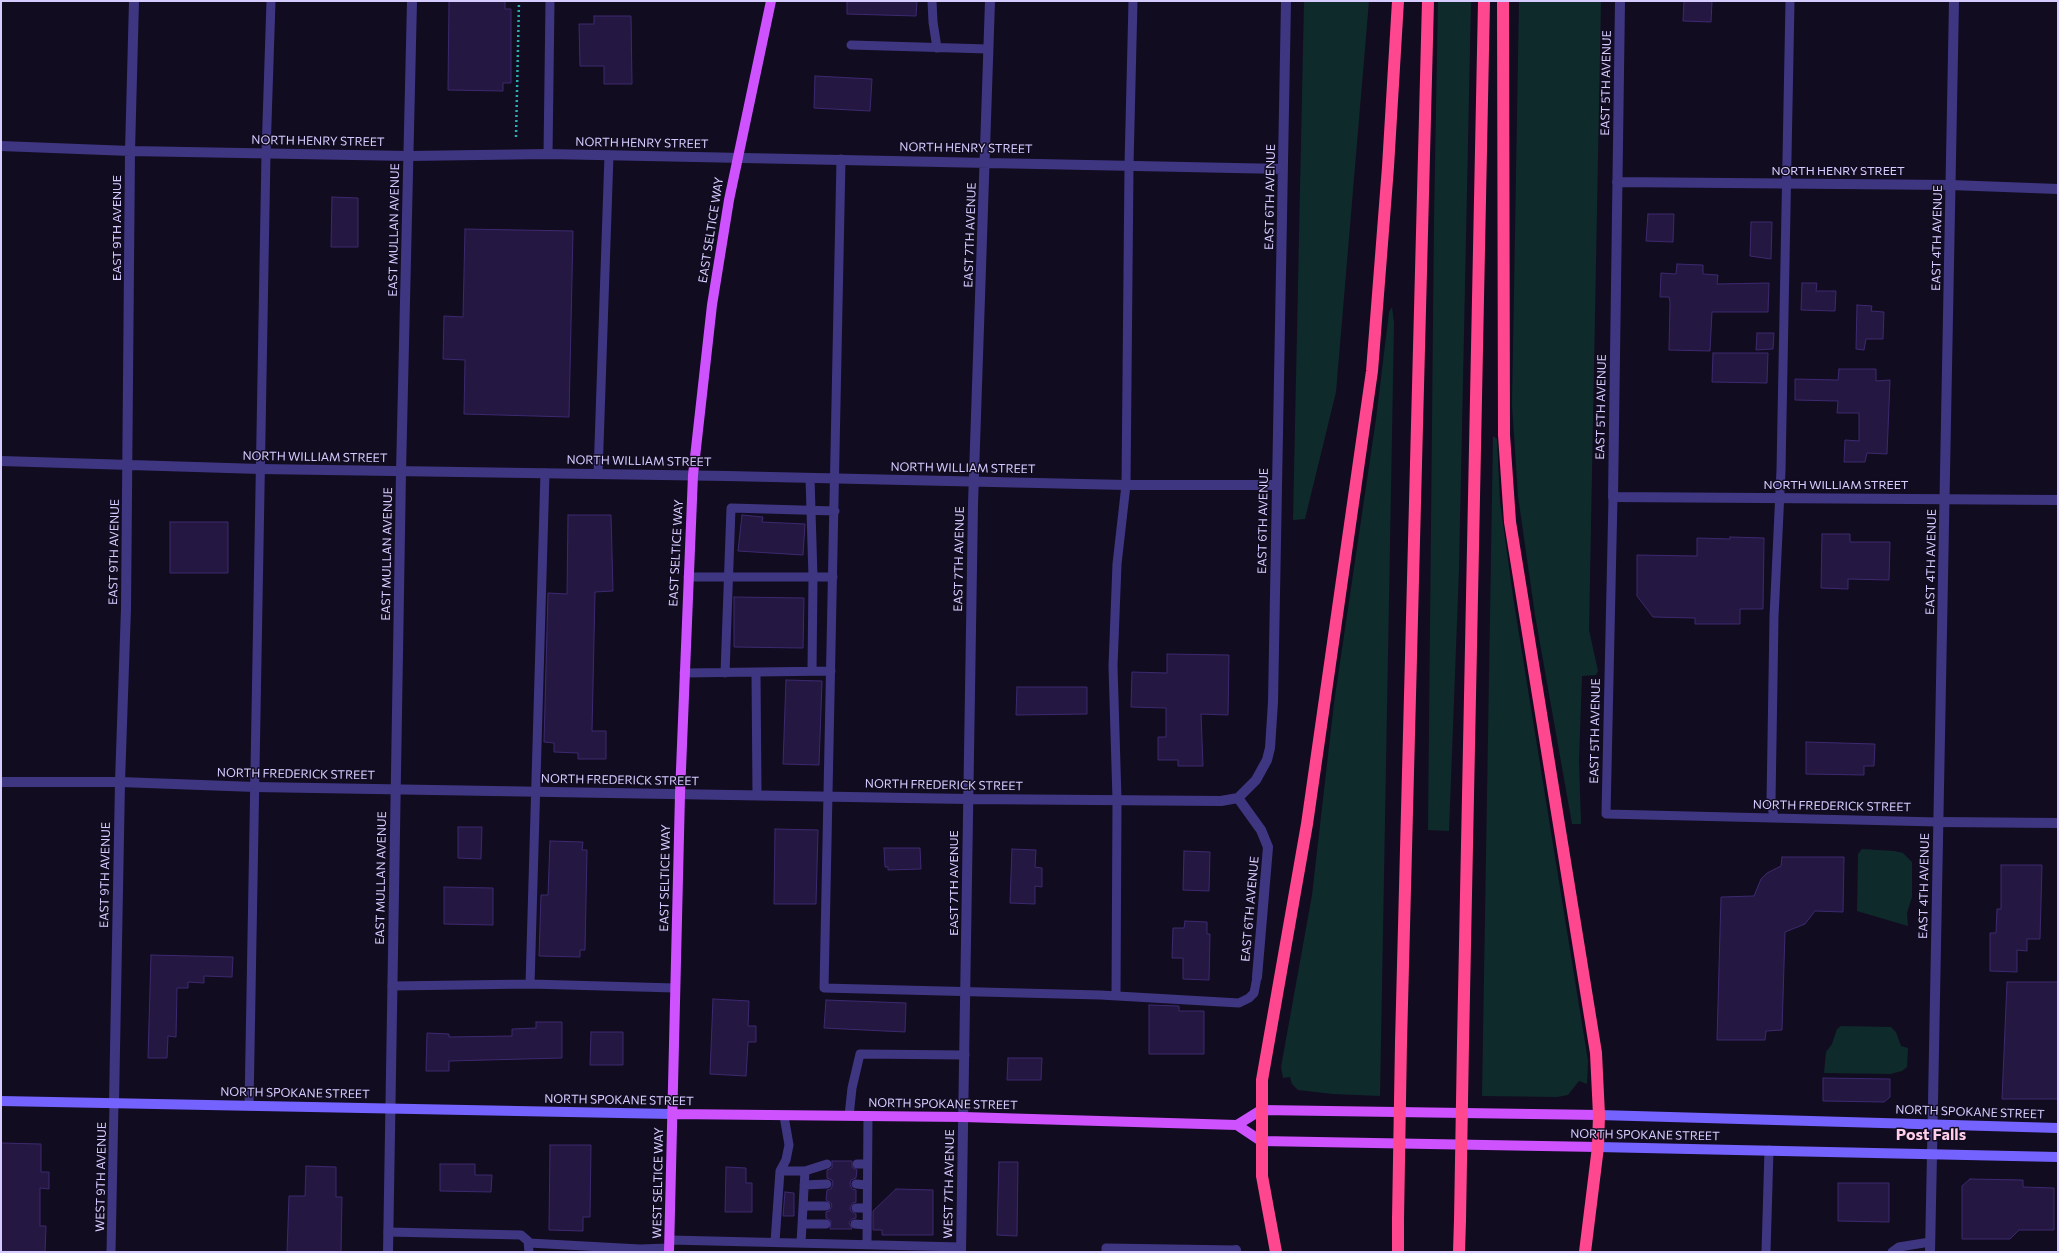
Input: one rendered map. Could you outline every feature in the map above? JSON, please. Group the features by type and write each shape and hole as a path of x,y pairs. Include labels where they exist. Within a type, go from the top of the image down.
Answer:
{"highway":[{"path":"1276,1252 1262,1176 1262,1080 1307,824 1372,371 1388,167 1398,1"},
{"path":"1398,1252 1401,1042 1428,1"},
{"path":"1459,1252 1484,1"},
{"path":"1503,1 1504,435 1510,522 1596,1054 1599,1115 1598,1146 1586,1252"}],"main road":[{"name":"EAST SELTICE WAY","path":"672,1114 680,794 693,475 712,304 737,157 770,1"},
{"name":"NORTH SPOKANE STREET","path":"1,1101 784,1116 963,1117 1237,1125"},
{"name":"NORTH SPOKANE STREET","path":"1261,1110 1599,1115 1932,1123 2058,1128"},
{"path":"1261,1110 1237,1125 1261,1142"},
{"name":"WEST SELTICE WAY","path":"669,1247 672,1114"},
{"name":"NORTH SPOKANE STREET","path":"1261,1142 1598,1146 2058,1157"}],"street":[{"name":"EAST 9TH AVENUE","path":"114,1102 120,782 129,466 130,151 134,1"},
{"name":"EAST MULLAN AVENUE","path":"388,1252 401,472 412,1"},
{"name":"EAST 7TH AVENUE","path":"963,1117 974,481 990,1"},
{"name":"EAST 6TH AVENUE","path":"1257,977 1268,847 1261,830 1238,798 1256,780 1262,771 1270,748 1277,485 1286,1"},
{"name":"EAST 5TH AVENUE","path":"1613,497 1620,1"},
{"name":"EAST 4TH AVENUE","path":"1930,1247 1946,499 1954,1"},
{"name":"NORTH HENRY STREET","path":"1,146 130,151 409,156 548,154 985,161 1283,169"},
{"name":"NORTH HENRY STREET","path":"1617,182 1950,185 2058,189"},
{"name":"NORTH WILLIAM STREET","path":"1,461 129,466 401,472 693,475 1126,485 1277,485"},
{"name":"NORTH WILLIAM STREET","path":"1613,497 2058,500"},
{"name":"NORTH FREDERICK STREET","path":"1,782 120,782 255,787 395,788 968,799 1221,801 1238,798"},
{"name":"NORTH FREDERICK STREET","path":"1938,822 2058,823"},
{"name":"WEST 7TH AVENUE","path":"961,1249 963,1117"}],"lane":[{"path":"249,1106 266,153 271,1"},
{"path":"548,154 550,1"},
{"path":"932,1 933,22 937,48"},
{"path":"1116,996 1117,800 1113,666 1117,564 1126,485 1129,165 1133,1"},
{"path":"1774,817 1771,802 1774,617 1780,497 1790,1"},
{"path":"851,45 988,49"},
{"path":"598,474 609,155"},
{"path":"828,797 836,478 841,159"},
{"path":"530,984 545,473"},
{"path":"810,478 813,577 812,671"},
{"name":"EAST 5TH AVENUE","path":"1606,814 1613,497"},
{"path":"725,673 731,508 835,511"},
{"path":"688,577 833,577"},
{"path":"684,673 831,671"},
{"path":"756,673 757,795"},
{"name":"EAST 6TH AVENUE","path":"828,797 824,988 1116,996 1239,1003 1249,998 1254,993 1257,977"},
{"name":"NORTH FREDERICK STREET","path":"1606,814 1938,822"},
{"path":"392,986 530,984 675,988"},
{"path":"849,1116 852,1088 860,1054 964,1055"},
{"name":"WEST 9TH AVENUE","path":"111,1252 114,1102"},
{"path":"775,1242 780,1171 786,1160 789,1145 784,1116"},
{"path":"867,1244 868,1116"},
{"path":"1766,1252 1769,1150"},
{"path":"780,1171 805,1171 827,1164"},
{"path":"857,1164 868,1164"},
{"path":"801,1243 805,1171"},
{"path":"804,1185 827,1184"},
{"path":"856,1184 867,1185"},
{"path":"803,1206 826,1206"},
{"path":"856,1208 867,1208"},
{"path":"802,1224 826,1224"},
{"path":"856,1224 867,1225"},
{"path":"388,1232 517,1234 525,1237 529,1248 640,1248 775,1242 867,1244 961,1249"},
{"path":"1892,1252 1899,1247 1930,1247"},
{"path":"1106,1252 1106,1248 1236,1251"}],"path":[{"path":"516,137 519,1"}],"green space":[{"path":"1304,1 1369,1 1336,392 1305,519 1293,520"},
{"path":"1438,1 1471,1 1459,569 1449,831 1428,830 1434,219"},
{"path":"1519,1 1601,1 1589,630 1598,671 1596,675 1582,676 1579,760 1581,824 1572,824 1535,615 1518,496 1512,405"},
{"path":"1392,307 1394,323 1380,1096 1333,1094 1298,1090 1292,1084 1290,1077 1283,1078 1281,1067 1312,895 1334,703 1376,419 1389,312"},
{"path":"1493,436 1497,439 1500,502 1514,603 1588,1061 1587,1084 1579,1081 1568,1095 1557,1097 1482,1096"},
{"path":"1862,849 1903,853 1912,862 1912,897 1907,913 1908,926 1857,911 1858,854"},
{"path":"1841,1026 1891,1027 1896,1032 1901,1046 1908,1048 1907,1067 1902,1071 1890,1074 1824,1073 1826,1052 1832,1044 1837,1029"}],"building":[{"path":"449,1 505,1 505,9 511,9 511,83 503,83 503,91 448,90"},
{"path":"847,1 917,1 916,16 847,14"},
{"path":"1684,1 1712,1 1711,22 1683,21"},
{"path":"594,16 631,16 632,84 604,84 604,66 580,66 579,24 594,24"},
{"path":"815,76 872,79 870,111 814,108"},
{"path":"332,197 358,198 358,247 331,247"},
{"path":"1648,214 1674,214 1673,242 1646,241"},
{"path":"1751,222 1772,222 1771,259 1750,256"},
{"path":"465,229 573,231 569,417 464,414 465,360 443,359 444,316 463,317"},
{"path":"1677,264 1703,265 1703,274 1718,275 1717,284 1769,283 1768,312 1712,312 1710,351 1669,350 1670,302 1669,297 1660,297 1661,273 1676,274"},
{"path":"1802,283 1817,283 1816,291 1836,291 1835,311 1801,310"},
{"path":"1857,305 1872,306 1871,311 1884,312 1883,339 1866,339 1864,350 1856,349"},
{"path":"1757,333 1774,333 1773,349 1756,350"},
{"path":"1713,353 1768,353 1767,383 1712,382"},
{"path":"1839,369 1876,369 1876,381 1890,380 1887,454 1867,453 1865,462 1844,462 1845,440 1859,441 1859,413 1837,413 1838,401 1795,400 1795,379 1838,380"},
{"path":"568,515 611,515 613,591 595,592 592,731 606,731 606,759 578,759 578,753 554,752 554,743 544,742 548,593 567,594"},
{"path":"742,515 763,517 762,522 805,524 803,555 738,551"},
{"path":"170,522 228,522 228,573 170,573"},
{"path":"1822,534 1850,534 1850,542 1890,542 1889,580 1848,579 1848,589 1821,588"},
{"path":"1730,537 1764,538 1763,609 1740,609 1740,624 1695,624 1695,618 1653,617 1637,596 1637,555 1697,556 1697,538 1730,539"},
{"path":"734,597 804,598 803,648 734,647"},
{"path":"1167,654 1229,655 1228,715 1201,714 1203,766 1178,766 1178,760 1158,760 1158,737 1166,737 1166,708 1131,707 1132,672 1167,673"},
{"path":"786,680 822,681 819,765 783,764"},
{"path":"1017,687 1087,687 1087,714 1016,715"},
{"path":"1806,742 1875,744 1874,766 1864,766 1864,775 1806,774"},
{"path":"458,827 482,827 481,859 458,858"},
{"path":"775,829 818,830 816,904 774,904"},
{"path":"550,841 583,842 582,850 587,850 585,950 580,950 580,957 539,956 541,895 548,895"},
{"path":"884,848 920,848 921,869 888,870 888,867 885,867"},
{"path":"1012,849 1036,850 1035,867 1042,868 1042,887 1035,886 1035,904 1010,903"},
{"path":"1184,851 1210,852 1209,891 1183,890"},
{"path":"1782,857 1844,857 1843,912 1815,911 1805,924 1785,932 1782,1030 1766,1031 1765,1040 1717,1040 1721,897 1754,896 1761,879 1767,873 1781,866"},
{"path":"2001,865 2042,865 2040,939 2027,939 2027,951 2017,950 2017,972 1990,971 1990,933 1996,933 1997,909 2001,909"},
{"path":"444,887 493,888 493,925 444,924"},
{"path":"1185,921 1207,922 1207,934 1210,934 1209,980 1183,979 1183,958 1172,958 1173,928 1184,928"},
{"path":"151,955 233,957 232,977 204,976 204,983 188,982 188,988 177,988 176,1037 168,1036 167,1058 148,1058"},
{"path":"2007,982 2058,982 2058,1099 2002,1099"},
{"path":"713,999 749,1001 748,1026 756,1026 756,1042 748,1042 746,1076 710,1074"},
{"path":"826,1000 906,1003 905,1032 824,1028"},
{"path":"1149,1005 1179,1006 1179,1011 1204,1011 1204,1054 1149,1054"},
{"path":"536,1022 562,1022 562,1058 449,1061 449,1071 426,1071 427,1033 449,1034 449,1037 512,1036 512,1029 536,1028"},
{"path":"591,1032 623,1032 623,1065 590,1065"},
{"path":"1008,1058 1042,1058 1041,1080 1007,1080"},
{"path":"1823,1078 1890,1079 1890,1097 1884,1102 1823,1101"},
{"path":"1,1143 41,1144 41,1172 49,1172 49,1189 40,1188 40,1226 46,1226 45,1252 1,1252"},
{"path":"550,1145 591,1145 590,1217 583,1217 583,1231 549,1230"},
{"path":"832,1161 852,1161 852,1167 857,1170 856,1178 851,1180 850,1184 852,1189 856,1190 856,1202 853,1203 850,1208 851,1211 856,1214 856,1218 852,1219 849,1223 852,1229 830,1229 831,1221 826,1218 826,1212 829,1211 832,1206 831,1203 826,1200 827,1190 831,1189 833,1184 832,1180 827,1178 827,1170 832,1168"},
{"path":"999,1162 1018,1162 1017,1236 997,1235"},
{"path":"440,1164 475,1164 475,1175 492,1175 491,1192 440,1191"},
{"path":"306,1166 336,1167 336,1197 342,1197 341,1252 287,1252 289,1196 305,1196"},
{"path":"726,1167 746,1168 746,1183 752,1183 752,1212 725,1212"},
{"path":"1970,1179 2023,1180 2023,1187 2054,1188 2054,1230 2019,1230 2010,1239 1962,1239 1962,1186"},
{"path":"1838,1183 1889,1183 1889,1222 1838,1221"},
{"path":"896,1189 933,1190 933,1235 882,1235 882,1230 873,1230 873,1211"},
{"path":"785,1192 794,1193 794,1216 783,1216"}],"district":[{"name":"Post Falls","path":"1931,1135"}]}
